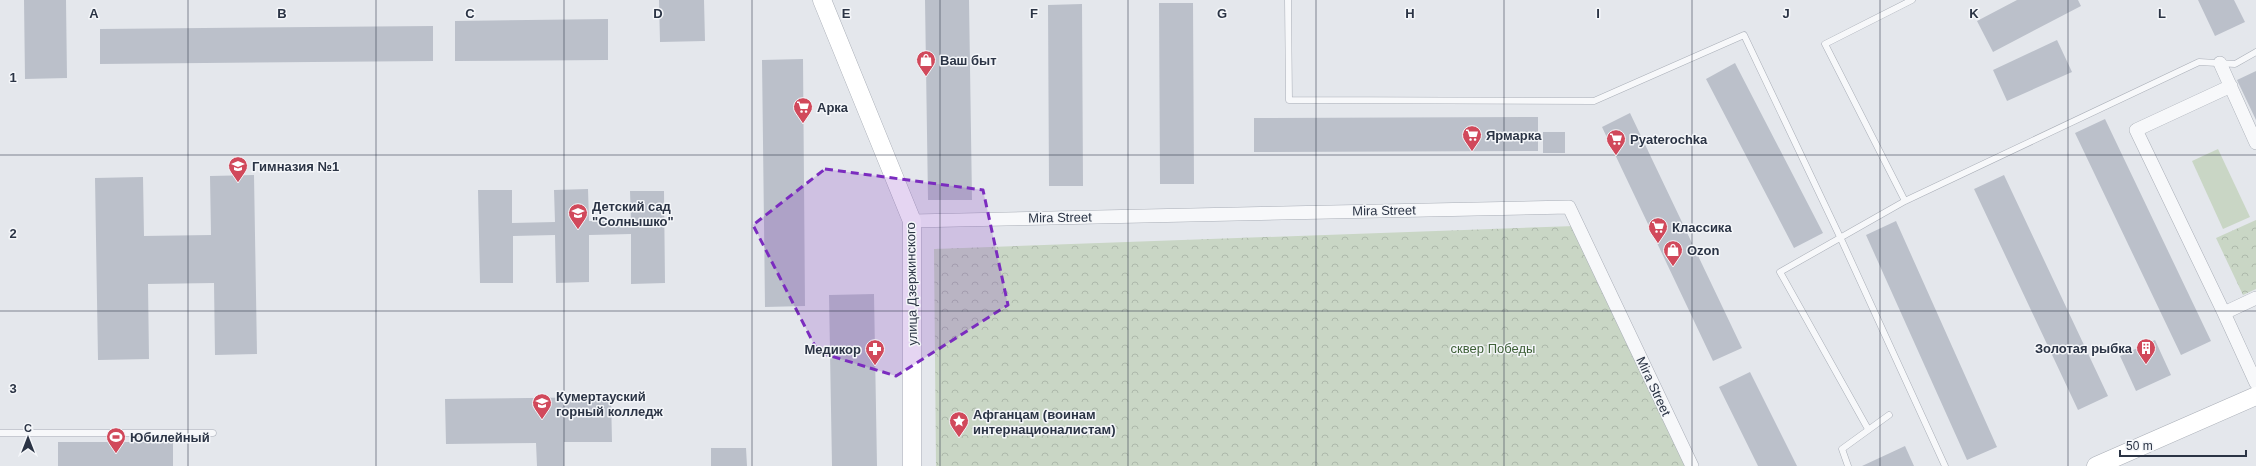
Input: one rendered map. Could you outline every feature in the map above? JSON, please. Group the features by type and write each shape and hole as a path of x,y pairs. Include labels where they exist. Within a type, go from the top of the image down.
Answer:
{"street":[{"name":"улица Дзержинского","path":"822,0 912,221 912,466"},
{"path":"2220,63 2256,143"},
{"path":"2230,86 2136,130 2256,383"},
{"name":"Mira Street","path":"912,221 1569,207 1692,466"},
{"path":"2224,313 2256,298"},
{"path":"2096,466 2256,396"}],"lane":[{"path":"1288,0 1289,100 1594,101 1744,34 1841,238 1945,466"},
{"path":"1905,201 1825,44 1912,0"},
{"path":"1868,428 1780,272 1841,238 1854,228 1905,201 2199,62 2235,64 2256,52"},
{"path":"1848,466 1842,449 1868,428 1889,415"},
{"path":"0,433 213,433"}],"highlighted area":[{"path":"825,169 983,190 1008,305 896,376 818,352 753,225"}],"green space":[{"path":"2218,149 2250,217 2223,229 2192,161"},
{"path":"2256,220 2256,289 2243,295 2216,238"},
{"name":"сквер Победы","path":"1575,226 1689,466 936,466 934,249"}],"building":[{"path":"24,0 66,0 67,78 25,79"},
{"path":"659,0 704,0 705,41 660,42"},
{"path":"925,0 969,0 972,200 928,200"},
{"path":"2017,0 2078,0 2081,6 1993,52 1977,21"},
{"path":"2198,0 2234,0 2245,22 2215,36"},
{"path":"1159,3 1193,3 1194,184 1160,184"},
{"path":"1082,4 1083,186 1049,186 1048,5"},
{"path":"608,19 608,60 455,61 455,21"},
{"path":"433,26 433,61 100,64 100,29"},
{"path":"2057,40 2072,72 2007,101 1993,70"},
{"path":"803,59 805,306 765,307 762,60"},
{"path":"1735,63 1823,233 1794,248 1706,79"},
{"path":"2256,71 2256,120 2237,80"},
{"path":"1630,113 1742,348 1713,361 1602,127"},
{"path":"1538,117 1538,151 1254,152 1254,118"},
{"path":"2105,119 2211,341 2181,355 2075,133"},
{"path":"1543,132 1565,132 1565,153 1543,153"},
{"path":"254,175 257,354 215,355 214,283 148,284 149,359 98,360 95,178 143,177 144,236 211,235 210,176"},
{"path":"2004,175 2108,396 2078,410 1974,189"},
{"path":"588,189 589,221 631,221 630,191 664,191 665,283 631,284 631,234 589,235 589,282 556,283 555,235 513,236 513,283 480,283 478,190 512,190 512,223 555,222 554,190"},
{"path":"1896,221 1997,447 1967,460 1866,235"},
{"path":"874,294 877,466 832,466 829,295"},
{"name":"Золотая рыбка","path":"2155,340 2171,375 2136,391 2120,356"},
{"path":"1750,372 1797,466 1758,466 1719,387"},
{"path":"611,397 612,442 564,442 564,466 537,466 536,443 446,444 445,399"},
{"name":"Юбилейный","path":"58,442 173,442 173,466 58,466"},
{"path":"1905,446 1914,466 1862,466"},
{"path":"711,448 746,448 747,466 711,466"}],"place":[{"name":"Ваш быт","path":"926,77"},
{"name":"Арка","path":"803,124"},
{"name":"Ярмарка","path":"1472,152"},
{"name":"Pyaterochka","path":"1616,156"},
{"name":"Гимназия №1","path":"238,183"},
{"name":"Детский сад \"Солнышко\"","path":"578,230"},
{"name":"Классика","path":"1658,244"},
{"name":"Ozon","path":"1673,267"},
{"name":"Золотая рыбка","path":"2146,365"},
{"name":"Медикор","path":"875,366"},
{"name":"Кумертауский горный колледж","path":"542,420"},
{"name":"Афганцам (воинам интернационалистам)","path":"959,438"},
{"name":"Юбилейный","path":"116,454"}]}
